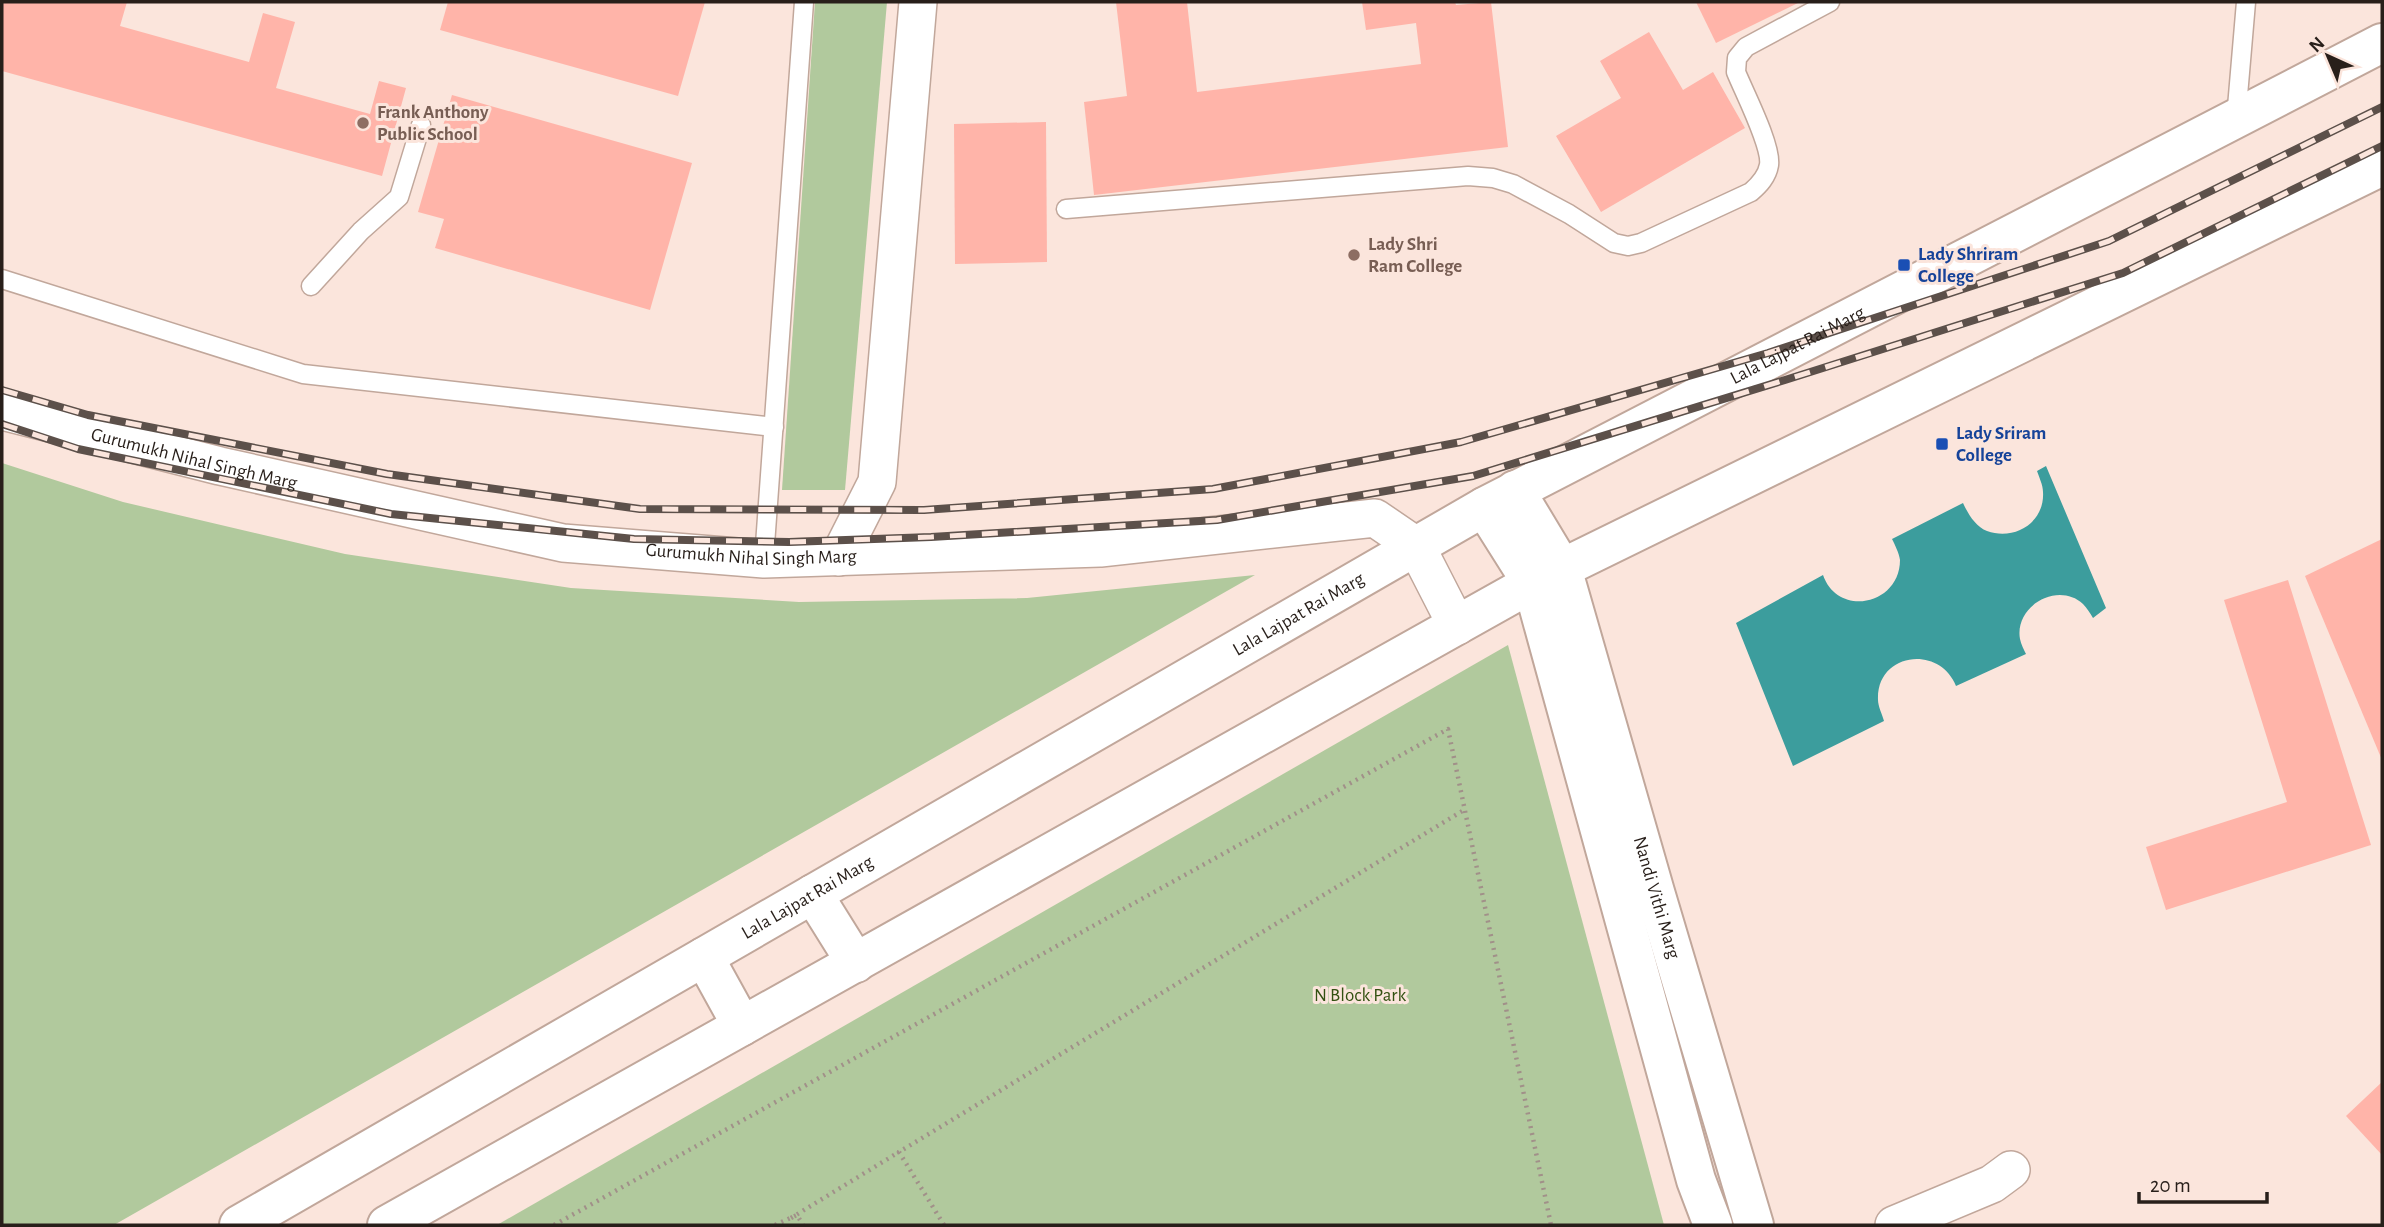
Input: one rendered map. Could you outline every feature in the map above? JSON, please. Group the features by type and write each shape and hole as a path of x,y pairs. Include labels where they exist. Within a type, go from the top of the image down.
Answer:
{"main road":[{"name":"Lala Lajpat Rai Marg","path":"239,1225 1499,498 2382,43"},
{"path":"387,1225 1547,575 2382,166"},
{"path":"1499,498 1547,575"},
{"name":"Nandi Vithi Marg","path":"1547,575 1696,1180 1713,1225"},
{"name":"Nandi Vithi Marg","path":"1547,575 1659,905 1754,1225"},
{"path":"813,894 856,962"},
{"path":"704,957 742,1026"}],"street":[{"path":"839,557 877,482 918,2"},
{"name":"Gurumukh Nihal Singh Marg","path":"2,411 220,466 563,543 764,559 1100,548 1375,518 1416,546 1457,626"},
{"path":"1894,1225 1992,1184 2011,1170"}],"lane":[{"path":"764,559 804,2"},
{"path":"1066,209 1468,176 1493,178 1513,184 1615,243 1628,246 1641,243 1751,192 1763,181 1769,165 1767,149 1736,72 1737,58 1746,47 1830,2"},
{"path":"2236,118 2246,2"},
{"path":"311,285 360,231 399,197 421,125"},
{"path":"2,279 303,374 774,427"}],"path":[{"path":"554,1225 1447,729 1551,1225"},
{"path":"790,1218 1464,810"},
{"path":"899,1152 944,1225"},
{"path":"775,1225 797,1215 803,1225"}],"green space":[{"path":"815,2 887,2 845,490 782,490"},
{"path":"2,463 123,502 345,554 571,588 799,602 1027,598 1255,575 114,1225 2,1225"},
{"name":"N Block Park","path":"1508,645 1664,1225 497,1225"}],"water":[{"path":"2046,466 2106,608 2093,618 2083,604 2073,598 2062,595 2040,600 2024,616 2020,627 2020,639 2026,654 1956,686 1948,673 1936,664 1910,660 1897,664 1887,672 1880,684 1878,702 1884,721 1793,766 1736,623 1823,575 1831,589 1841,597 1854,601 1880,596 1890,587 1897,575 1900,560 1892,539 1963,503 1973,520 1987,531 2008,533 2026,527 2034,520 2042,503 2042,484 2037,471"}],"building":[{"path":"2,2 127,2 120,26 249,62 263,13 295,22 276,88 370,114 379,81 406,88 382,176 2,71"},
{"path":"448,2 705,2 678,96 440,30"},
{"path":"1116,2 1187,2 1197,92 1421,64 1416,23 1366,30 1362,2 1455,2 1456,5 1491,2 1508,147 1094,195 1084,102 1127,96"},
{"path":"1696,2 1800,2 1716,43"},
{"path":"1649,32 1683,90 1713,72 1745,128 1601,212 1556,136 1621,98 1600,61"},
{"path":"452,95 692,163 650,310 435,248 444,219 418,212"},
{"path":"1046,122 1047,262 955,264 954,124"},
{"path":"2382,539 2382,760 2305,576"},
{"path":"2288,580 2371,845 2166,910 2146,847 2287,802 2224,600"},
{"path":"2382,1082 2382,1155 2346,1116"}],"railway":[{"path":"2,390 88,415 387,474 640,509 924,510 1213,489 1461,442 1768,353 2109,241 2382,107"},
{"path":"2,424 78,449 391,514 634,539 789,542 931,537 1217,520 1473,476 2123,273 2382,146"}],"place":[{"name":"Frank Anthony Public School","path":"363,123"},
{"name":"Lady Shri Ram College","path":"1354,255"},
{"name":"Lady Shriram College","path":"1904,265"},
{"name":"Lady Sriram College","path":"1942,444"}]}
